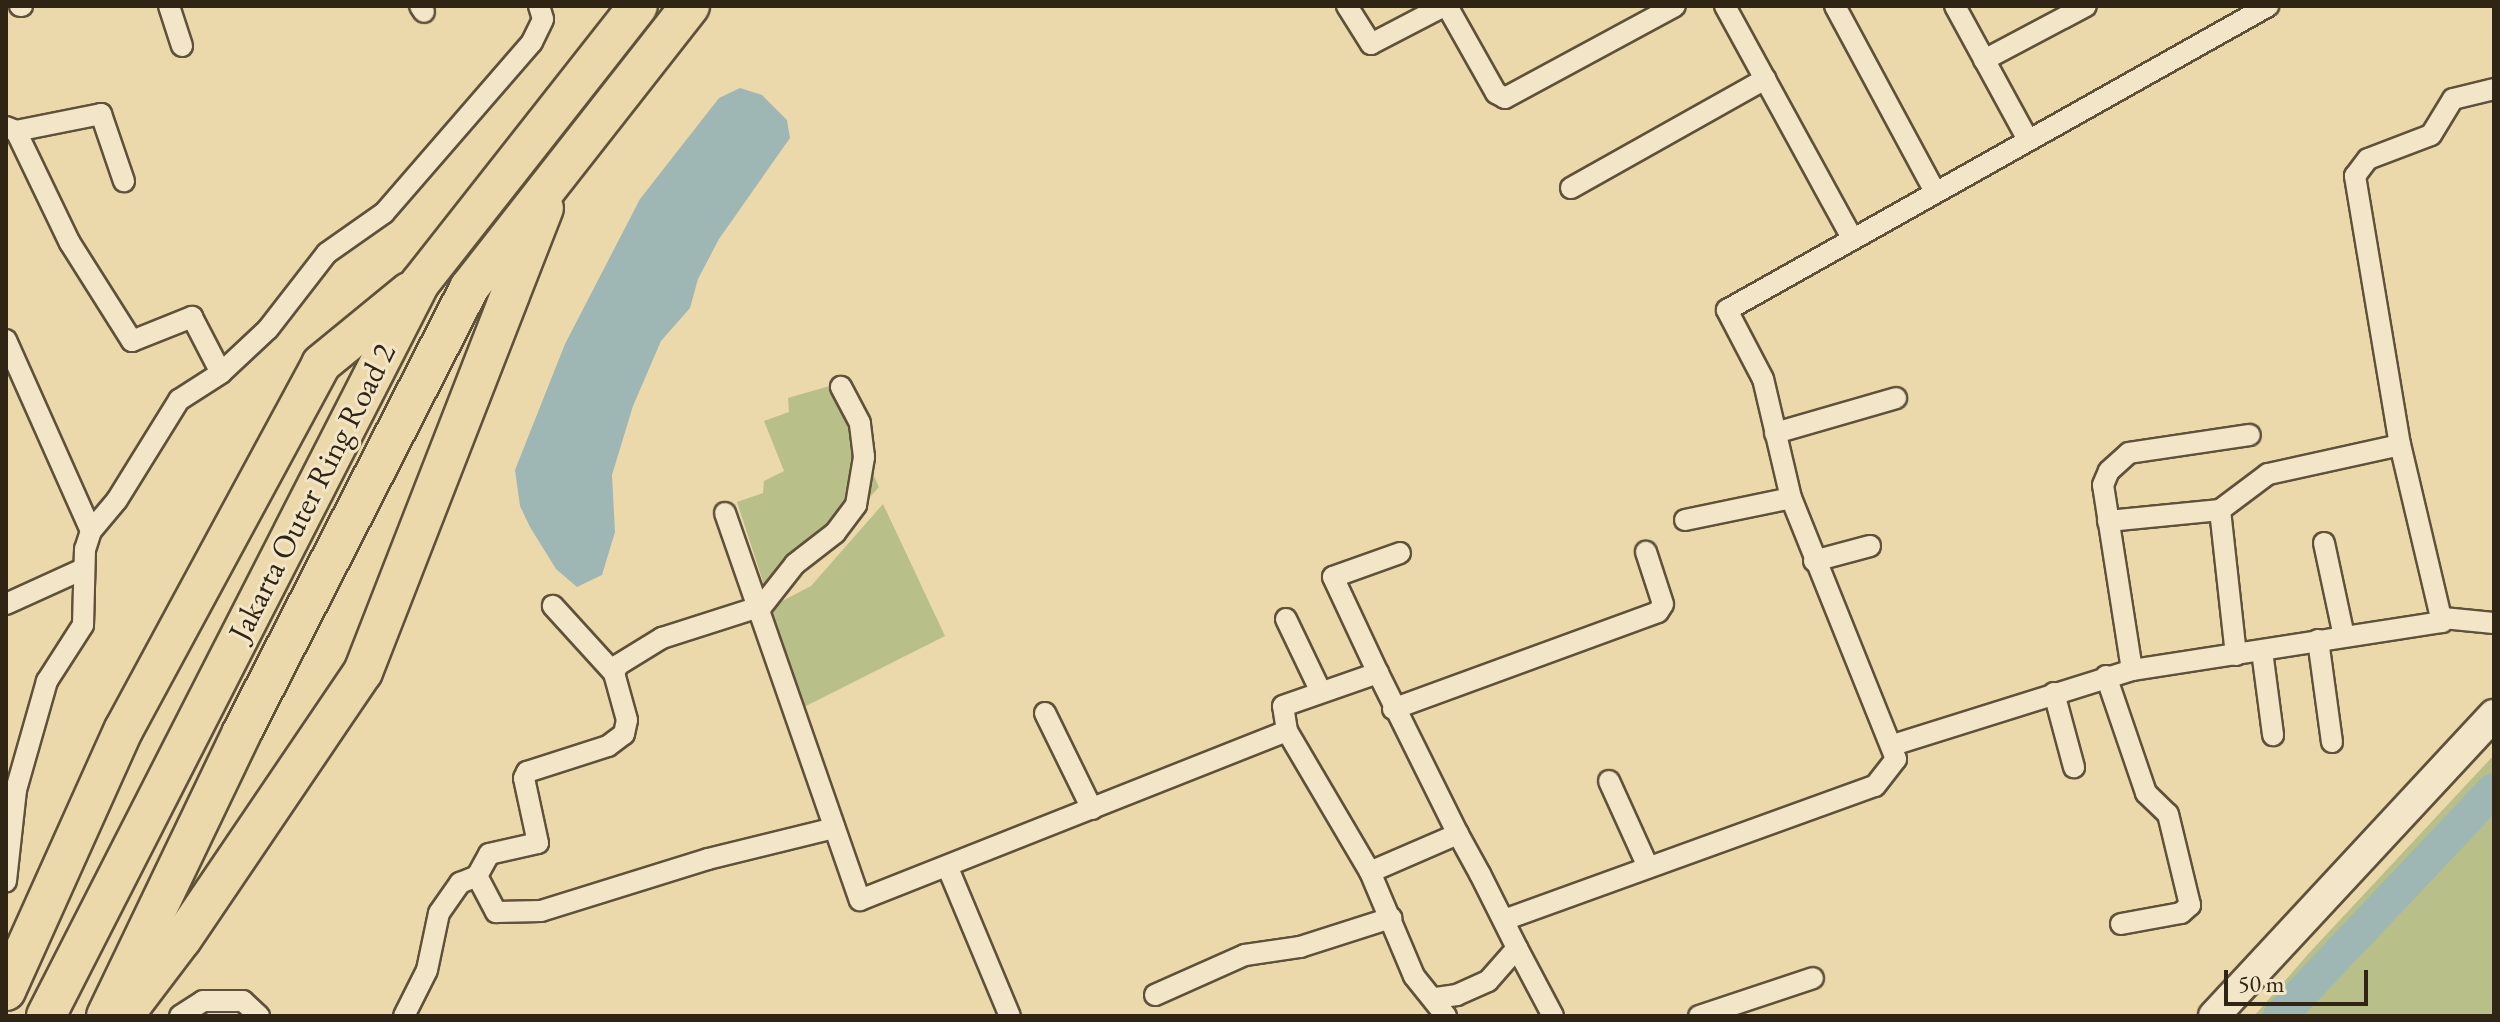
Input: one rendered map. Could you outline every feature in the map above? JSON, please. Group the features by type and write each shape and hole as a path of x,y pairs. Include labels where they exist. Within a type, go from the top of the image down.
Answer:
{"highway":[{"name":"Jakarta Outer Ring Road 2","path":"46,1016 420,283 638,6"},
{"name":"Jakarta Outer Ring Road 2","path":"106,1016 242,732 469,288 690,6"},
{"path":"123,1016 182,939 363,672 512,301 553,180"},
{"path":"6,991 124,729 321,364 420,283"}],"main road":[{"path":"2214,1016 2494,715"}],"street":[{"path":"169,6 182,46"},
{"path":"6,881 16,790 47,681 83,625 83,569 91,531 117,500 174,407 221,373 268,329 327,253 384,213 532,42 543,19 539,6"},
{"path":"1347,6 1371,44 1446,6 1496,93 1505,98 1675,6"},
{"path":"1725,6 1852,238"},
{"path":"1835,6 1935,192"},
{"path":"1955,6 2028,140"},
{"path":"1984,60 2086,6"},
{"path":"1504,920 1875,786 1896,759 1893,745 1814,561 1791,498 1763,379 1727,310 2028,140 2244,12 2268,6"},
{"path":"1571,188 1765,79"},
{"path":"2443,618 2400,445 2355,176 2368,159 2431,135 2453,99 2494,89"},
{"path":"124,181 101,114 11,129 70,243 132,341 192,317 221,373"},
{"path":"8,351 91,531"},
{"path":"614,673 618,665 662,638 762,606 795,564 835,533 856,505 864,457 860,423 841,387"},
{"path":"1775,433 1896,398"},
{"path":"2132,670 2103,485 2117,460 2129,453 2250,435"},
{"path":"2108,521 2220,510 2268,474 2400,445"},
{"path":"1685,520 1791,498"},
{"path":"2220,510 2236,655"},
{"path":"725,513 762,606 860,900 948,868 1287,731"},
{"path":"2324,543 2344,636"},
{"path":"1814,561 1870,546"},
{"path":"1393,709 1658,612 1663,604 1646,552"},
{"path":"1400,553 1333,577 1393,709 1553,1016"},
{"path":"6,604 83,569"},
{"path":"404,1016 427,970 439,913 460,883 477,876 489,854 538,843 524,778 527,772 608,746 624,734 627,720 614,673 553,606"},
{"path":"2443,618 2494,623"},
{"path":"1893,745 2106,676 2344,636 2437,626 2443,618"},
{"path":"1286,619 1320,690"},
{"path":"2318,640 2332,742"},
{"path":"2262,651 2273,735"},
{"path":"1378,673 1320,690 1283,706 1287,731 1370,872 1414,976 1436,998 1446,1016"},
{"path":"2106,676 2146,793 2168,814 2190,905 2181,913 2121,924"},
{"path":"2054,693 2074,767"},
{"path":"1045,713 1092,809"},
{"path":"1609,781 1648,867"},
{"path":"477,876 496,912 541,911 708,859 834,828"},
{"path":"1370,872 1458,834"},
{"path":"948,868 1010,1016"},
{"path":"1155,995 1245,955 1300,947 1391,918"},
{"path":"1436,998 1457,995 1488,981 1517,948"},
{"path":"1699,1016 1813,978"},
{"path":"180,1016 203,1001 243,1001 259,1016"}],"green space":[{"path":"833,385 879,487 800,575 767,594 737,502 763,493 764,481 784,471 764,421 789,412 788,398"},
{"path":"883,504 945,636 802,708 767,609 811,586"},
{"path":"2494,755 2494,1016 2254,1016 2310,952"}],"water":[{"path":"740,88 762,95 787,120 790,138 719,239 698,279 690,308 661,341 633,406 612,475 615,532 602,575 577,587 556,569 530,527 520,506 515,470 565,344 640,199 719,98"}],"waterway":[{"path":"2280,1016 2494,790"}]}
